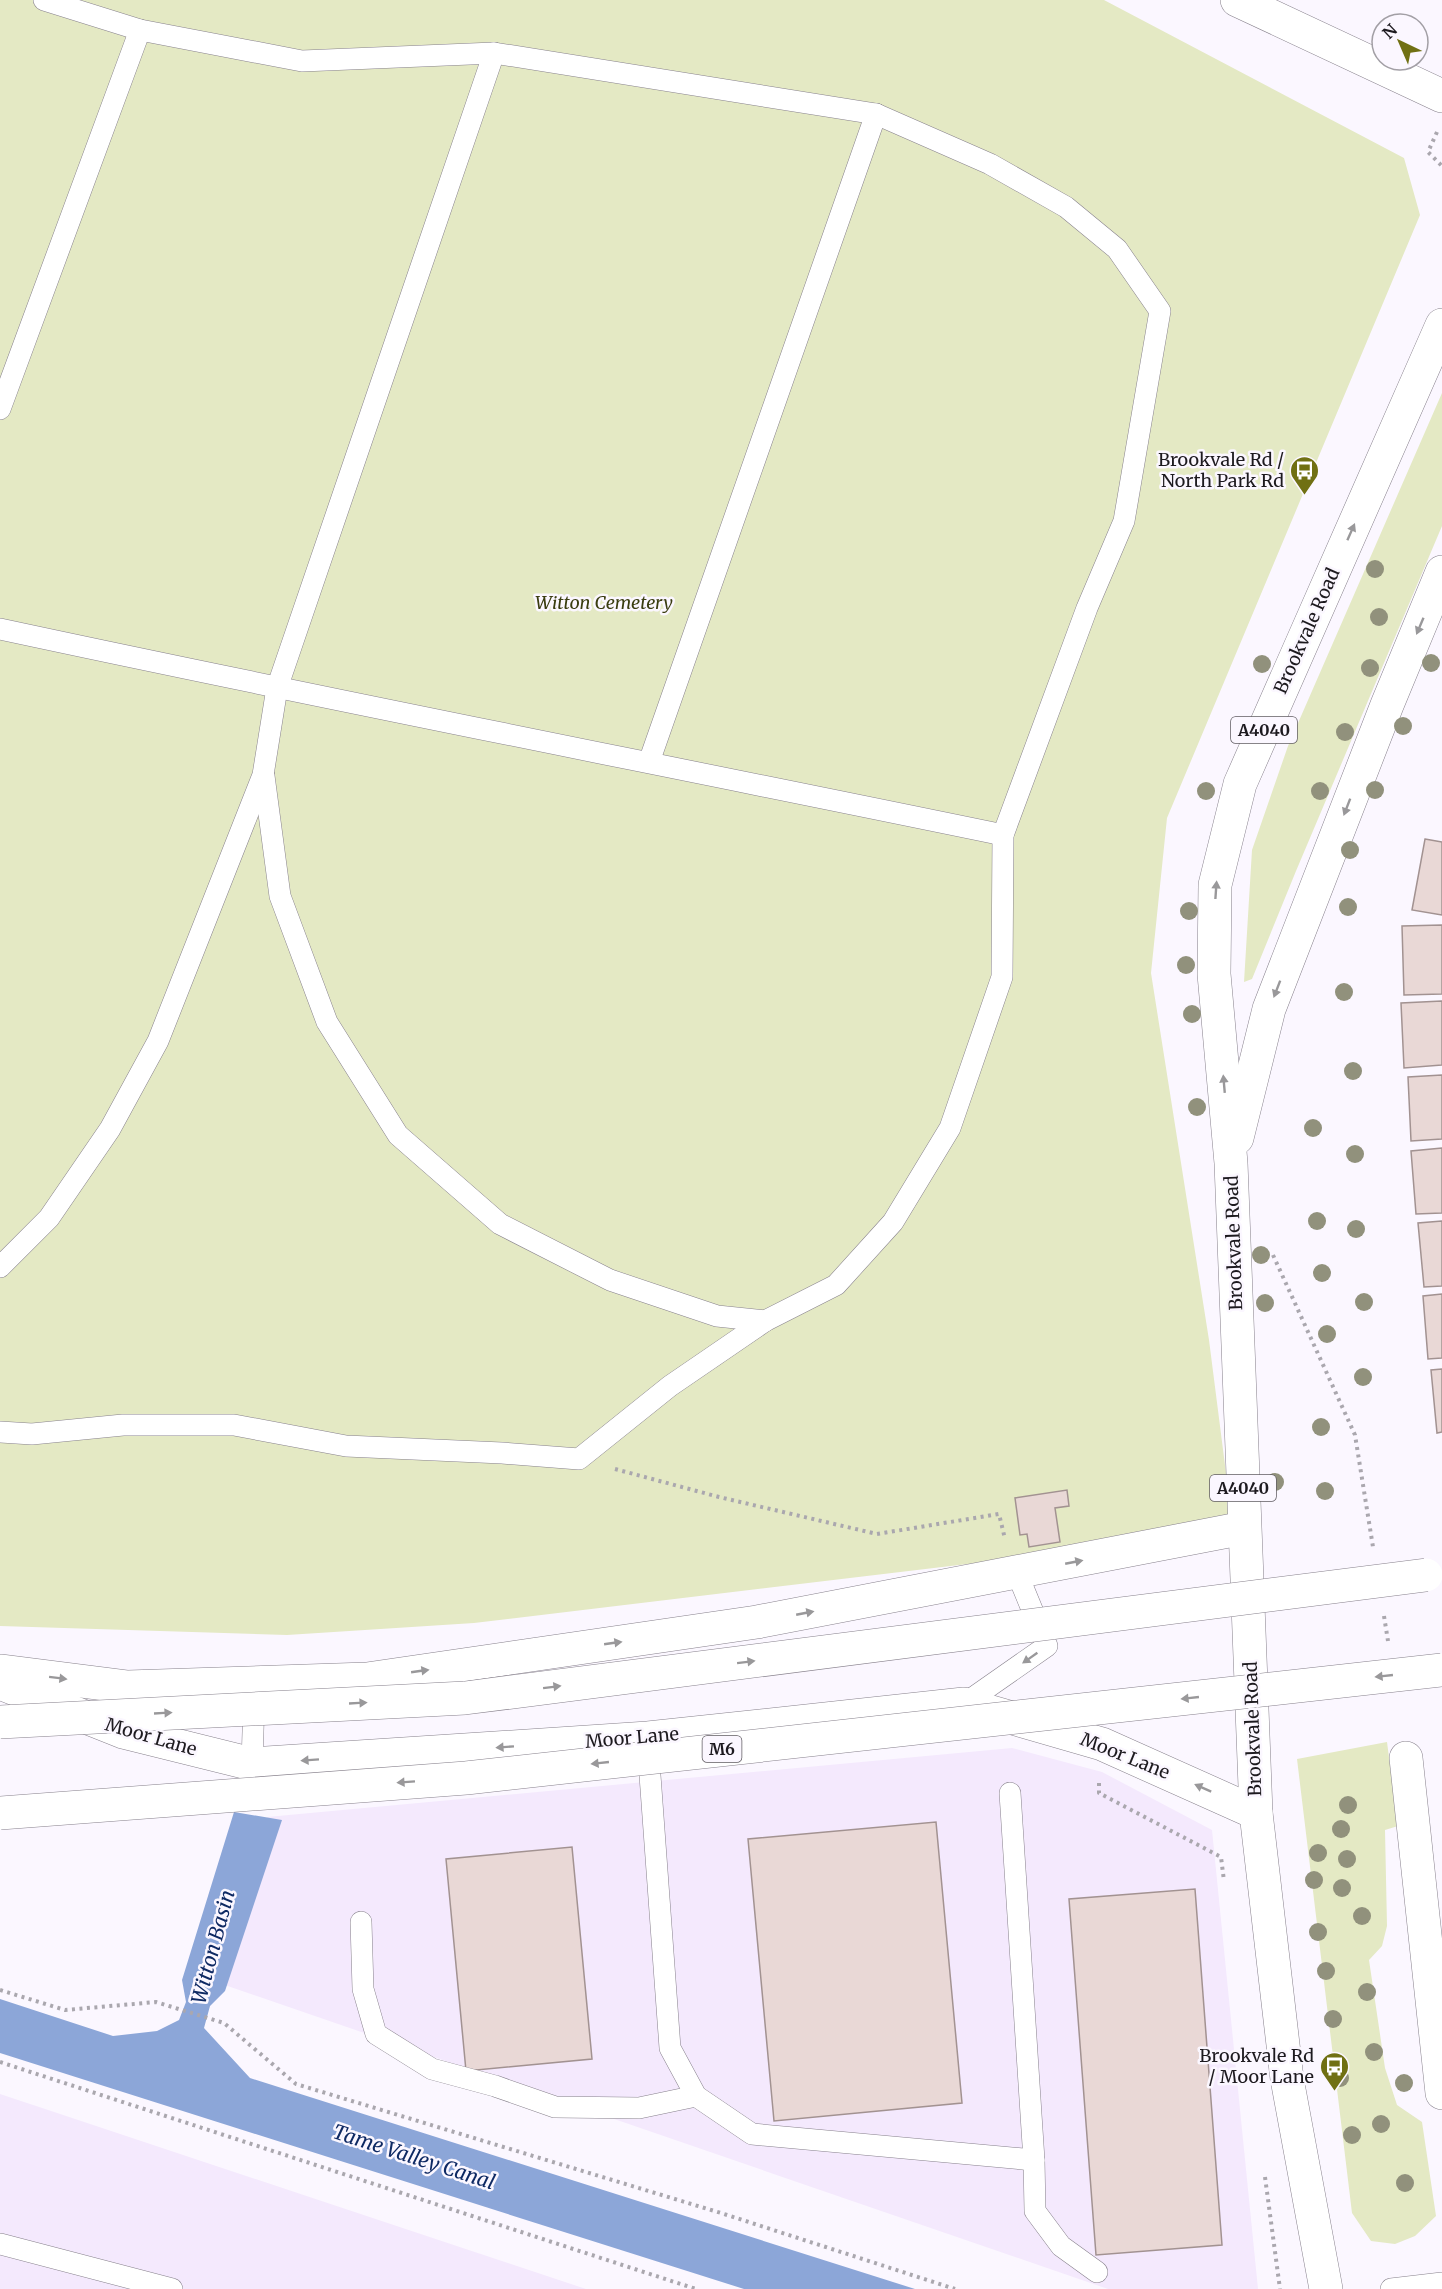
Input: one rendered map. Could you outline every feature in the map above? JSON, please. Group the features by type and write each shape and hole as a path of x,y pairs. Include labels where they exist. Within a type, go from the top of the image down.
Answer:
{"main road":[{"path":"1237,0 1442,96"},
{"name":"Brookvale Road","path":"1326,2289 1287,2079 1256,1813 1231,1163 1214,974 1215,885 1240,784 1442,325"},
{"name":"Brookvale Road","path":"1231,1163 1269,1009 1387,705 1442,572"},
{"path":"0,1671 128,1687 379,1677 758,1622 1244,1528"},
{"path":"0,1722 465,1698 1426,1575"},
{"name":"M6","path":"0,1813 466,1778 1442,1670"},
{"name":"Moor Lane","path":"0,1683 123,1732 252,1764 648,1738 964,1704 1102,1744 1256,1813"},
{"path":"1406,1758 1442,2093"}],"lane":[{"path":"0,1432 32,1434 123,1425 234,1425 346,1446 579,1459 670,1386 765,1321 836,1285 893,1222 950,1128 1002,977 1003,835 1087,608 1124,521 1160,311 1117,249 1066,207 990,164 876,114 494,53 302,61 140,30 44,0"},
{"path":"0,409 140,30"},
{"path":"0,1267 49,1218 110,1129 158,1041 264,775 277,688 494,53"},
{"path":"649,762 876,114"},
{"path":"0,629 277,688 1003,835"},
{"path":"264,775 280,896 327,1022 398,1135 500,1224 610,1280 717,1316 765,1321"},
{"path":"964,1704 1047,1646 1017,1573"},
{"path":"252,1764 254,1683"},
{"path":"648,1738 670,2048 696,2096 752,2134 1034,2160"},
{"path":"1010,1793 1034,2160 1035,2211 1061,2246 1098,2272"},
{"path":"361,1922 363,1989 376,2034 432,2069 495,2086 555,2107 639,2108 696,2096"},
{"path":"0,2244 172,2289"},
{"path":"1391,2289 1442,2283"}],"path":[{"path":"1437,131 1428,152 1442,166"},
{"path":"1271,1250 1355,1435 1374,1550"},
{"path":"579,1459 719,1497 877,1534 999,1515 1007,1550 1017,1573"},
{"path":"1383,1608 1388,1642"},
{"path":"1102,1744 1099,1793 1221,1857 1226,1892"},
{"path":"0,1990 65,2010 156,2001 224,2023 296,2084 721,2213 956,2289"},
{"path":"0,2062 696,2289"},
{"path":"1265,2172 1280,2289"}],"shaded area":[{"path":"1012,1748 1102,1772 1212,1830 1258,2289 1108,2289 219,1983 267,1817"},
{"path":"0,2094 586,2289 0,2289"}],"green space":[{"name":"Witton Cemetery","path":"0,0 1104,0 1404,158 1420,215 1167,818 1151,973 1209,1340 1232,1520 1091,1551 474,1623 287,1635 0,1626"},
{"path":"1442,393 1442,526 1252,979 1244,982 1252,850 1288,746"},
{"path":"1387,1742 1398,1826 1385,1830 1387,1926 1382,1946 1369,1960 1385,2068 1397,2105 1422,2122 1436,2216 1415,2236 1395,2244 1371,2241 1352,2213 1297,1759"}],"water":[{"path":"234,1812 282,1820 225,1991 210,2006 204,2028 250,2078 915,2289 744,2289 0,2053 0,1999 113,2036 157,2031 179,2020 186,2002 182,1980"}],"building":[{"path":"1425,839 1442,842 1442,915 1412,910"},
{"path":"1442,925 1442,994 1404,995 1402,926"},
{"path":"1442,1001 1442,1065 1404,1068 1401,1003"},
{"path":"1442,1075 1442,1139 1411,1141 1408,1077"},
{"path":"1442,1148 1442,1213 1416,1214 1411,1151"},
{"path":"1442,1221 1442,1286 1424,1287 1418,1223"},
{"path":"1442,1294 1442,1358 1428,1359 1423,1296"},
{"path":"1442,1369 1442,1432 1437,1433 1431,1370"},
{"path":"1067,1490 1069,1506 1055,1508 1060,1542 1029,1547 1027,1534 1020,1535 1015,1498"},
{"path":"936,1822 962,2103 774,2121 748,1839"},
{"path":"572,1847 592,2059 466,2071 446,1859"},
{"path":"1195,1889 1222,2245 1096,2255 1069,1899"}],"place":[{"name":"Brookvale Rd / North Park Rd","path":"1305,496"},
{"name":"Brookvale Rd / Moor Lane","path":"1335,2092"}],"water label":[{"name":"Witton Basin","path":"213,1947"},
{"name":"Tame Valley Canal","path":"414,2157"}]}
